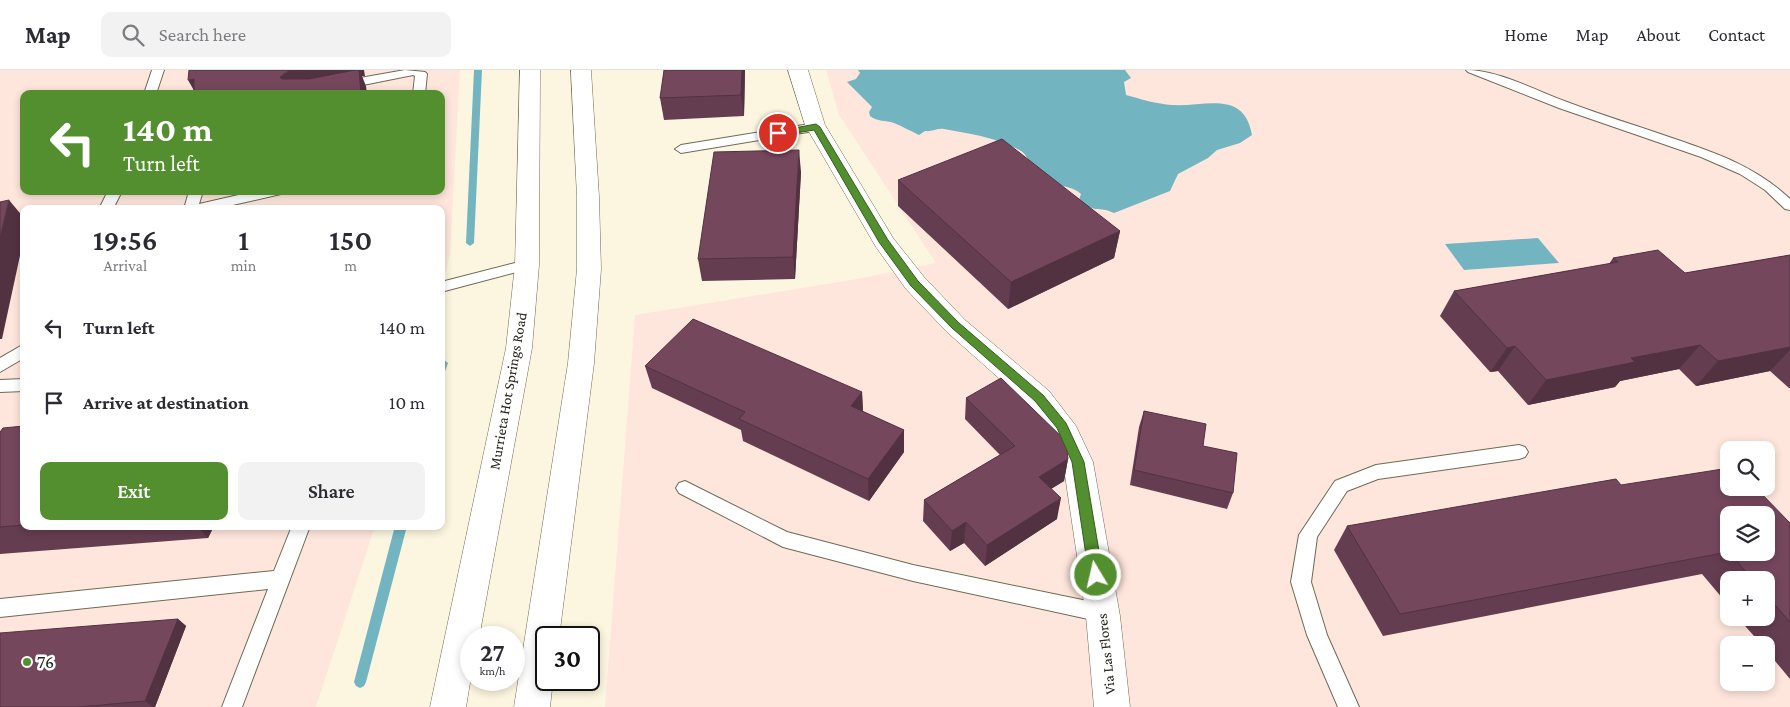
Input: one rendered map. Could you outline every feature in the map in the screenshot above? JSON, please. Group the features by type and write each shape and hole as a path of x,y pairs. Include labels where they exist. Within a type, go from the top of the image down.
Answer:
{"main road":[{"name":"Murrieta Hot Springs Road","path":"448,707 518,348 527,265 530,70"},
{"path":"532,707 581,363 589,269 588,197 581,70"},
{"name":"Via Las Flores","path":"798,70 816,127 884,242 915,283 956,326 1039,398 1062,426 1078,462 1102,612 1112,707"}],"lane":[{"path":"151,90 158,70"},
{"path":"1472,70 1563,105 1706,154 1745,170 1770,187 1790,206"},
{"path":"336,86 413,72 421,74 419,90"},
{"path":"681,149 816,127"},
{"path":"213,205 258,195"},
{"path":"445,286 527,265"},
{"path":"0,366 20,353"},
{"path":"0,386 20,386"},
{"path":"1349,707 1317,635 1301,582 1308,535 1341,486 1376,472 1519,452"},
{"path":"685,488 783,539 913,573 1102,612"},
{"path":"232,707 299,530"},
{"path":"0,608 280,579"}],"shaded area":[{"path":"0,70 460,70 450,254 445,274 445,205 20,205 20,530 374,530 316,707 0,707"},
{"path":"826,70 1790,70 1790,707 605,707 635,315 857,279 936,263 839,115"}],"water":[{"path":"858,70 1125,70 1131,78 1124,82 1126,95 1172,105 1210,103 1232,106 1241,111 1248,121 1252,135 1240,143 1217,150 1208,158 1178,174 1170,191 1114,213 1085,205 1079,200 1081,194 1078,191 1050,181 1034,168 1021,151 1002,142 944,129 925,131 919,135 894,123 873,118 869,112 872,107 847,82 856,79 860,73"},
{"path":"1538,238 1559,263 1464,270 1445,244"}],"building":[{"path":"189,70 295,70 288,71 280,77 282,79 309,79 359,70 361,90 194,90 194,79 188,80"},
{"path":"664,70 742,70 741,95 660,98"},
{"path":"1002,139 1120,231 1011,282 898,180"},
{"path":"799,150 793,257 698,259 714,152"},
{"path":"9,200 0,237 0,202"},
{"path":"1658,250 1685,273 1790,255 1790,347 1718,361 1700,345 1631,358 1635,362 1546,380 1515,346 1507,348 1454,291 1618,262 1613,258"},
{"path":"693,319 862,392 851,406 904,430 868,479 739,419 745,412 645,366"},
{"path":"1001,378 1066,441 1068,459 1039,477 1061,498 987,545 966,522 952,531 924,500 1015,446 966,398"},
{"path":"1144,411 1206,424 1203,446 1237,453 1233,493 1134,470"},
{"path":"20,426 20,525 0,527 0,432 3,428"},
{"path":"1720,469 1720,496 1764,496 1773,506 1720,506 1720,554 1400,614 1347,526 1616,479 1621,485"},
{"path":"1775,508 1790,523 1790,622 1775,605 1775,571 1745,571 1737,561 1775,561"},
{"path":"178,619 145,701 79,707 0,707 0,633"}],"waterway":[{"path":"470,243 478,70"},
{"path":"360,682 400,530"}],"place":[{"name":"76","path":"27,662"}],"route":[{"path":"778,133 816,127 884,242 915,283 956,326 1039,398 1062,426 1078,462 1096,575"}]}
